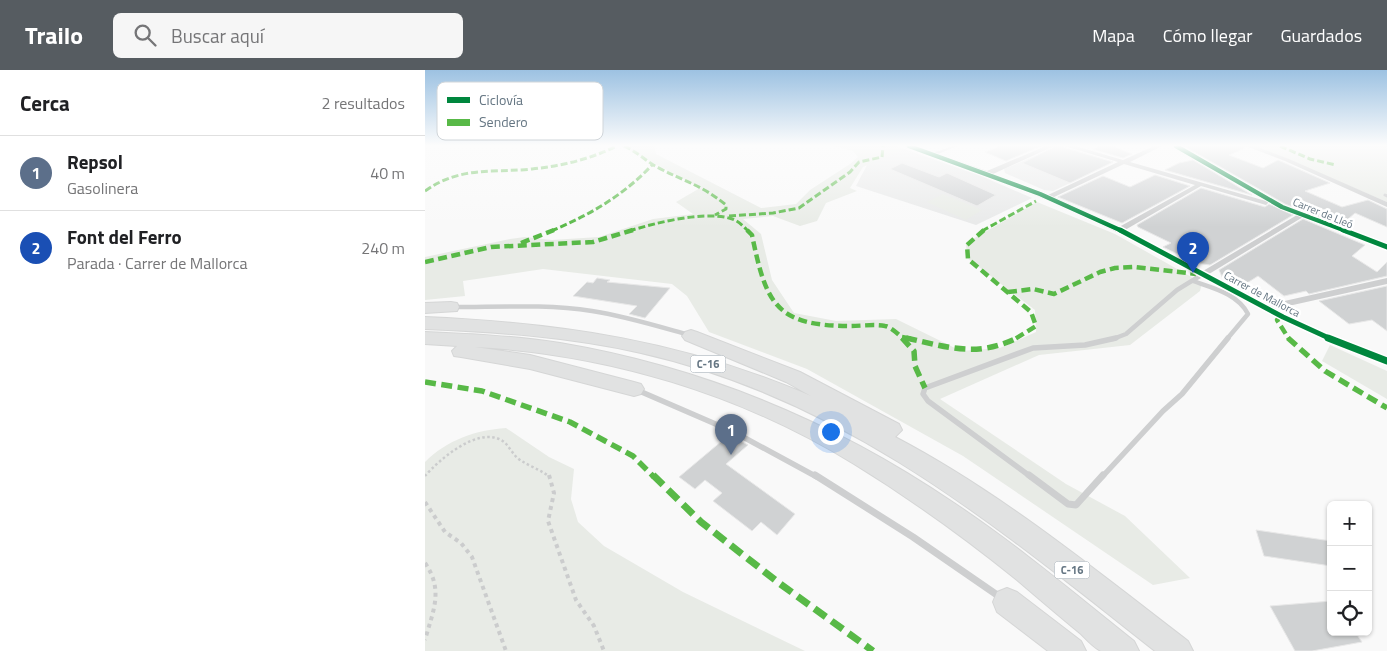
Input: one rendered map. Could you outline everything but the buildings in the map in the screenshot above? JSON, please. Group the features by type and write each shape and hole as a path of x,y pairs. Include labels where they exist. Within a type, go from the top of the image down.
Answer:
{"highway":[{"path":"425,308 451,307"},
{"name":"C-16","path":"425,323 496,325 612,339 701,361 777,388 834,414 905,453 965,491 1178,651"},
{"path":"691,336 793,377 850,406 925,452 965,491"},
{"name":"C-16","path":"425,338 517,343 604,356 688,378 774,411 857,453 920,492 991,545 1124,651"},
{"path":"425,348 505,357 635,389"},
{"path":"1007,602 1071,651"}],"street":[{"path":"1046,198 1099,173"},
{"path":"1162,173 1282,208"},
{"name":"Carrer de Lleó","path":"1222,173 1282,208 1387,248"},
{"path":"1316,173 1387,205"},
{"name":"Carrer de Mallorca","path":"987,174 1119,230 1328,340 1384,358"},
{"path":"1119,230 1201,184"},
{"path":"1247,198 1265,198"},
{"path":"1203,274 1302,215"},
{"path":"1266,308 1387,281"}],"lane":[{"path":"1193,280 1233,298 1247,310 1248,314 1182,394 1163,410 1076,505 1068,504 929,401 923,394 925,388 1033,348 1085,345 1108,341 1126,334 1177,290 1193,280 1203,274"},
{"path":"451,307 544,306 576,309 609,314 691,336"},
{"path":"635,389 711,419 821,477 900,526 1007,602"}],"path":[{"path":"425,476 439,460 460,446 492,438 500,440 517,458 550,476 554,493 548,521 576,600 594,626 604,651"},
{"path":"425,502 445,532 461,543 472,557 506,651"},
{"path":"425,563 433,573 438,584 425,640"}],"shaded area":[{"path":"672,173 693,173 761,208 796,204 810,190 836,173 859,173 850,188 857,191 826,203 817,221 800,226 773,216 743,219 761,234 772,280 794,313 836,321 896,319 961,351 1000,348 1036,332 1035,310 967,258 966,243 1037,202 1115,234 1202,283 1200,291 1130,345 1039,355 940,399 1066,484 1125,516 1190,578 1153,585 963,456 807,369 709,332 687,296 672,284 543,269 463,281 465,296 425,300 425,257 525,237 552,240 599,237 653,219 693,214 676,202 700,188"},
{"path":"863,173 973,173 1032,198 976,225 856,186"},
{"path":"1005,173 1064,173 1070,183 1053,191 1044,190"},
{"path":"1319,173 1387,173 1387,202"},
{"path":"943,194 982,210 966,220 927,202"},
{"path":"1330,345 1387,371 1387,399 1322,361"},
{"path":"506,428 549,457 574,469 571,499 578,522 604,546 683,592 805,651 425,651 425,462 452,442 484,431"}],"marked path":[{"path":"425,191 448,177 464,173"},
{"path":"521,243 558,229 592,212 624,191 644,173"},
{"path":"672,173 695,183 726,205 726,209 715,215"},
{"path":"729,216 773,213 799,208 848,173"},
{"path":"902,337 955,349 980,350 1009,342 1036,326 1031,312 968,259 967,245 986,228 1036,201"},
{"path":"425,262 491,247 593,242 667,220 730,218 739,222 752,235 761,279 770,296 780,308 791,317 821,326 886,326 909,343 914,351 915,366 925,388"},
{"path":"1008,292 1033,289 1054,294 1100,272 1115,268 1134,267 1196,274"},
{"path":"1281,315 1277,320 1284,333 1309,359 1342,382 1387,408"},
{"path":"425,382 482,391 570,422 633,456 701,522 779,583 873,651"}],"cycle path":[{"path":"986,173 1091,216 1150,245 1283,317 1351,348 1387,361"},
{"path":"1223,173 1282,207 1387,247"}],"place":[{"name":"Font del Ferro","path":"1193,273"},
{"name":"Repsol","path":"731,455"}]}
